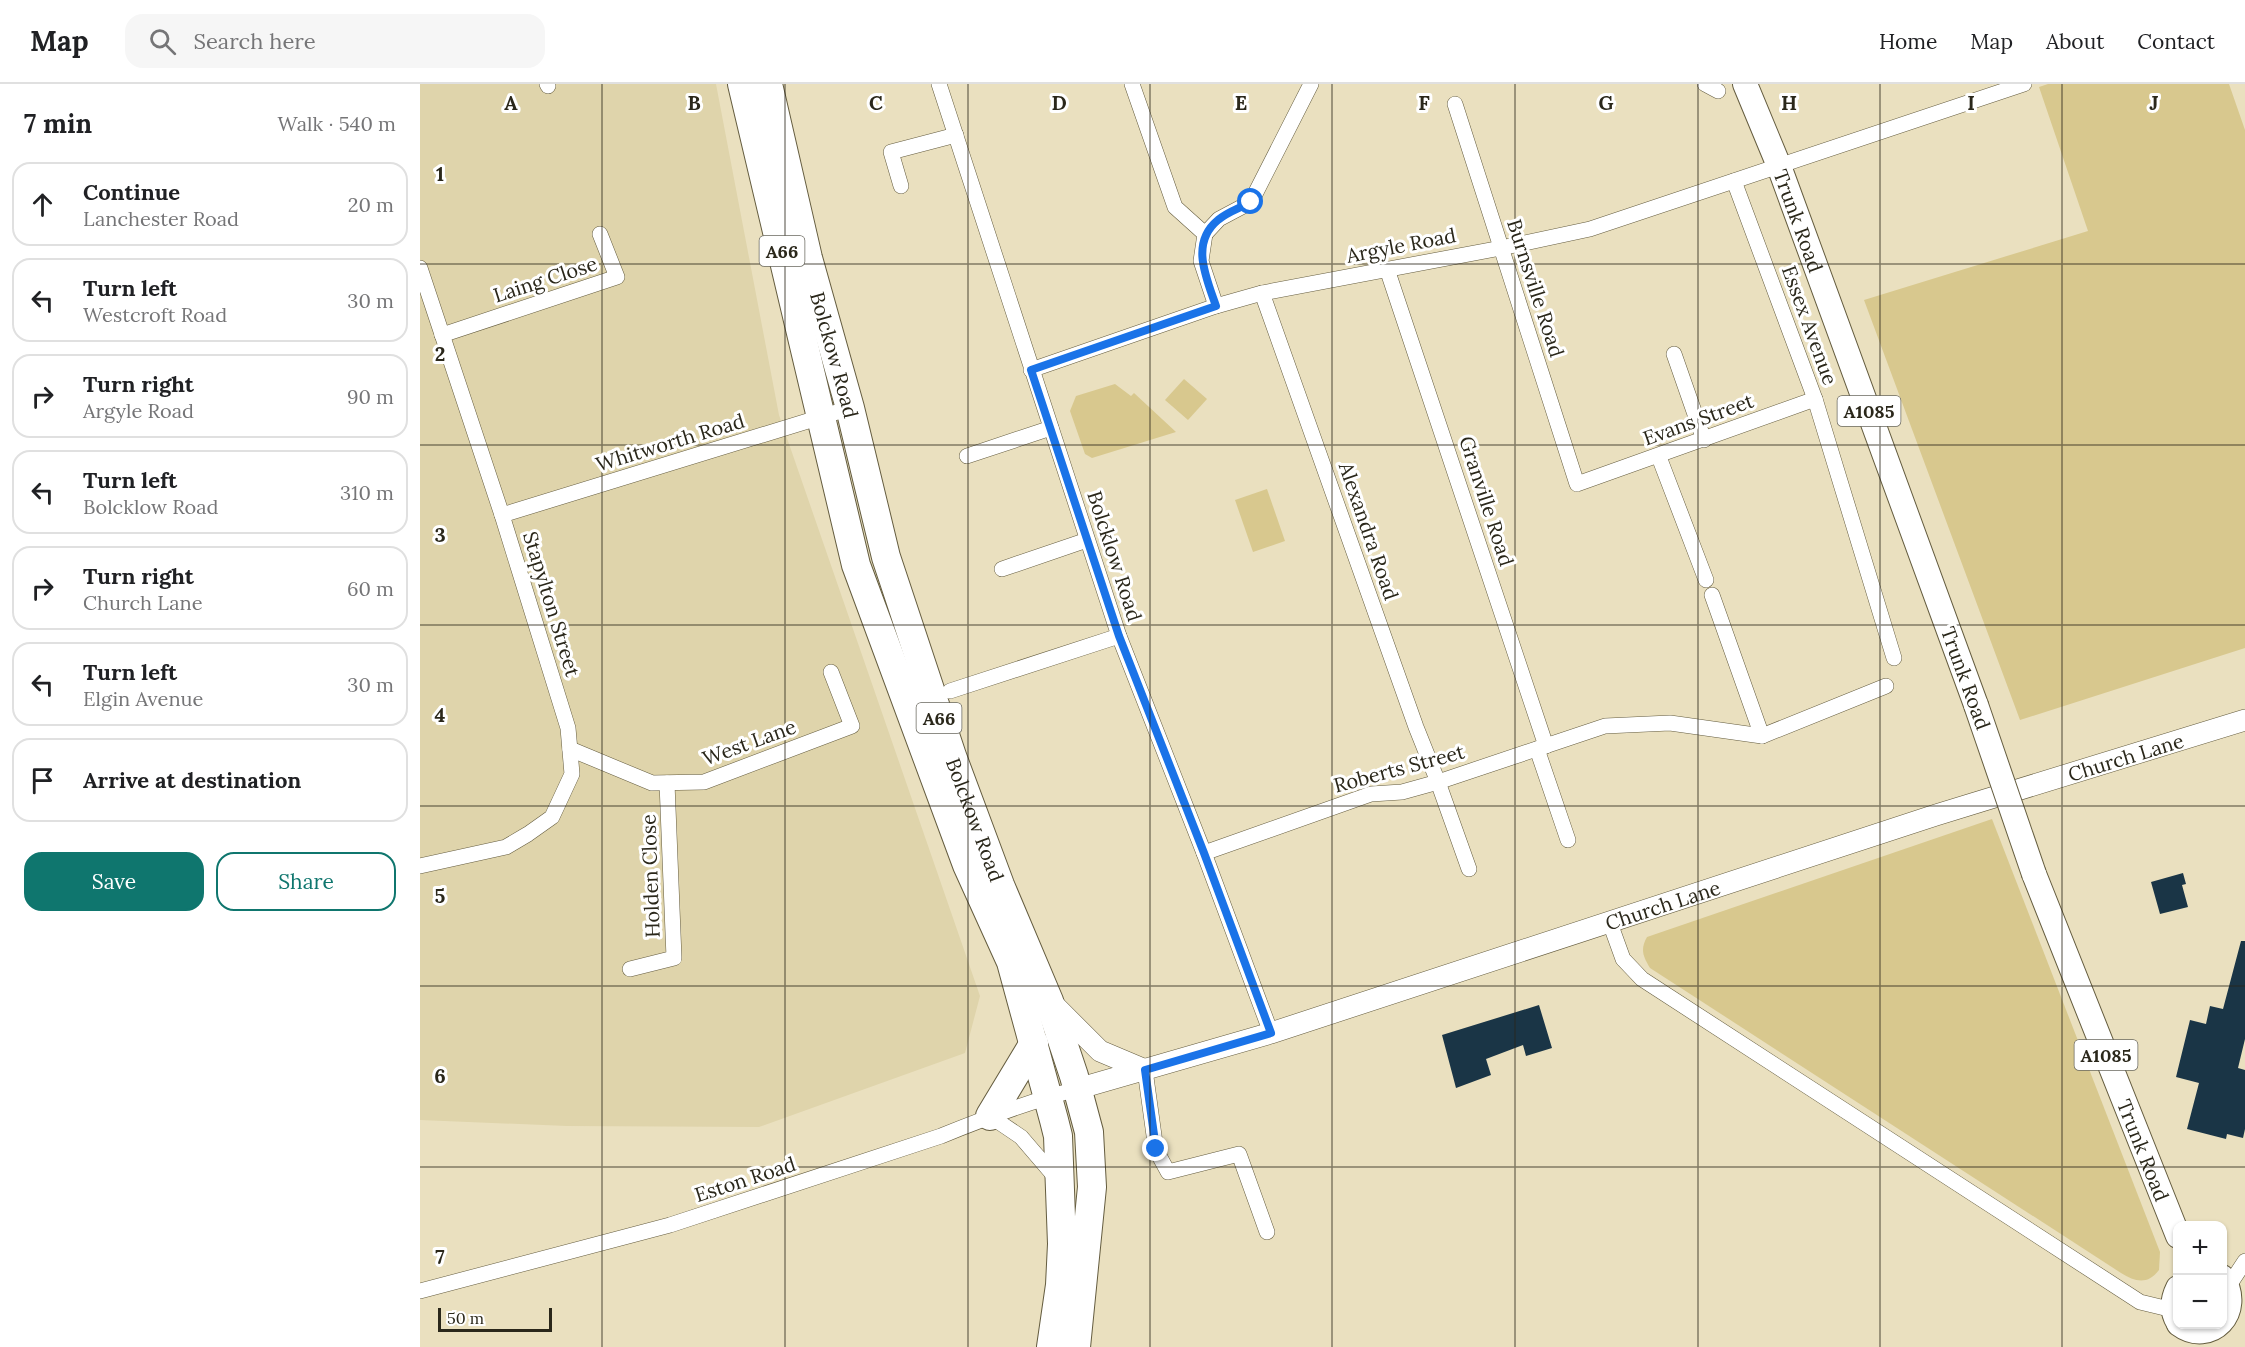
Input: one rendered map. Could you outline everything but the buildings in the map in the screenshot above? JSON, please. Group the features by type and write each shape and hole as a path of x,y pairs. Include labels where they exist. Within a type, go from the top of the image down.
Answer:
{"highway":[{"name":"Bolckow Road","path":"742,84 856,565 926,760 967,865 1011,962 1036,1000"},
{"name":"Bolckow Road","path":"768,84 808,258 850,408 886,557 948,745 1000,885 1036,1000 1077,1089 1089,1132 1092,1187 1076,1347"},
{"name":"A66","path":"1036,1000 1034,1043 1058,1136 1061,1264 1051,1347"},
{"path":"990,1116 1034,1043"}],"main road":[{"name":"A1085","path":"1745,84 1761,117"},
{"name":"A1085","path":"1753,84 1761,117"},
{"name":"Trunk Road","path":"1761,117 1976,705 2034,874 2173,1223"},
{"path":"2227,1281 2236,1293 2238,1303 2237,1313 2227,1329"},
{"path":"2186,1329 2188,1333 2197,1337 2218,1341"}],"street":[{"name":"Bolcklow Road","path":"939,84 1119,636 1271,1033"},
{"path":"1132,84 1175,207 1205,234"},
{"path":"1216,306 1201,261 1205,234 1219,219 1251,202 1311,84"},
{"name":"Argyle Road","path":"1031,370 1216,306 1262,293 1590,229 2024,84"},
{"name":"Burnsville Road","path":"1455,104 1577,484"},
{"path":"901,186 891,152 956,135"},
{"name":"Essex Avenue","path":"1734,181 1815,399 1894,658"},
{"name":"Laing Close","path":"442,335 617,277 600,234"},
{"name":"Stapylton Street","path":"420,268 502,515 568,728 572,774 552,817 506,847 420,866"},
{"name":"Granville Road","path":"1387,269 1542,747 1568,840"},
{"name":"Alexandra Road","path":"1262,293 1416,727 1469,869"},
{"path":"1674,354 1704,440"},
{"name":"Evans Street","path":"1577,484 1659,457 1815,399"},
{"name":"Whitworth Road","path":"502,515 850,408"},
{"path":"967,456 1051,428"},
{"path":"1659,457 1706,580"},
{"path":"1002,569 1087,540"},
{"path":"1712,595 1762,736 1886,686"},
{"path":"950,691 1119,636"},
{"name":"West Lane","path":"570,749 652,783 704,782 852,726 831,672"},
{"name":"Church Lane","path":"1077,1089 1271,1033 1936,815 2245,720"},
{"name":"Roberts Street","path":"1204,853 1371,795 1402,792 1438,782 1605,726 1670,723 1762,736"},
{"name":"Holden Close","path":"630,969 674,958 667,783"},
{"path":"1610,923 1623,960 1642,979 2140,1302 2173,1310"},
{"path":"1036,1000 1100,1051 1145,1070 1156,1149 1168,1172 1239,1154 1267,1232"},
{"name":"Eston Road","path":"420,1292 670,1226 941,1136 1048,1096 1077,1089"},
{"path":"990,1116 1021,1137 1059,1181"},
{"path":"2227,1279 2245,1261"}],"shaded area":[{"path":"420,84 716,84 779,415 980,996 965,1053 759,1127 567,1126 420,1120"},
{"path":"2048,84 2229,84 2245,130 2245,648 2020,720 1864,300 2088,231 2039,87"},
{"path":"1184,379 1207,399 1188,420 1165,400"},
{"path":"1115,384 1131,396 1134,393 1176,432 1092,458 1085,454 1070,411 1076,396"},
{"path":"1267,489 1285,541 1253,552 1235,500"},
{"path":"1992,819 2160,1252 2159,1270 2146,1280 2136,1280 2121,1273 1650,968 1644,957 1643,949 1647,937"}],"route":[{"path":"1156,1149 1145,1070 1271,1033 1119,636 1031,370 1216,306 1201,261 1205,234 1219,219 1251,202"}]}
